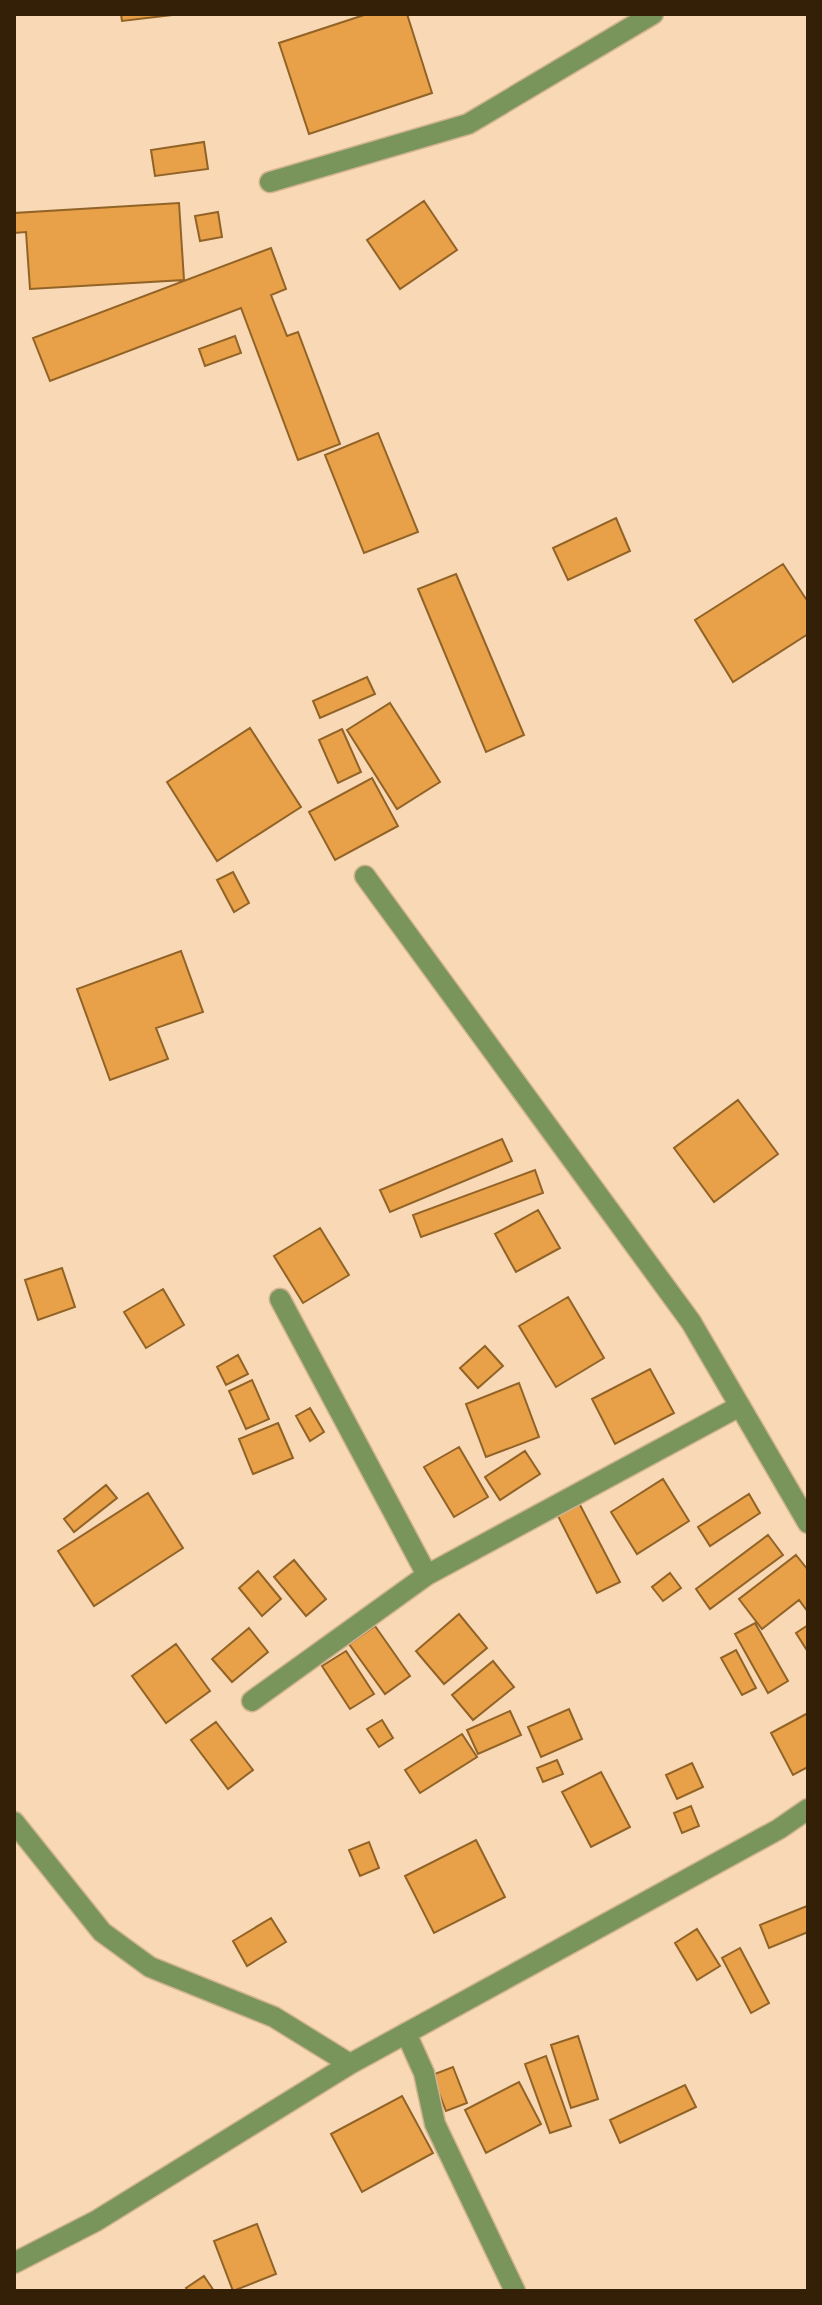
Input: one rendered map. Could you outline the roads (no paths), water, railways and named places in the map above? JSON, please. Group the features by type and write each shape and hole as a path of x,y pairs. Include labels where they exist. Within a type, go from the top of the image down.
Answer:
{"street":[{"path":"270,182 468,124 653,14"},
{"path":"365,876 691,1322 808,1523"},
{"path":"280,1299 427,1575"},
{"path":"252,1701 427,1575 740,1406"},
{"path":"14,2263 96,2221 350,2064 779,1829 808,1809"},
{"path":"14,1822 102,1932 150,1967 274,2017 350,2064"},
{"path":"406,2033 424,2073 435,2124 515,2291"}]}
